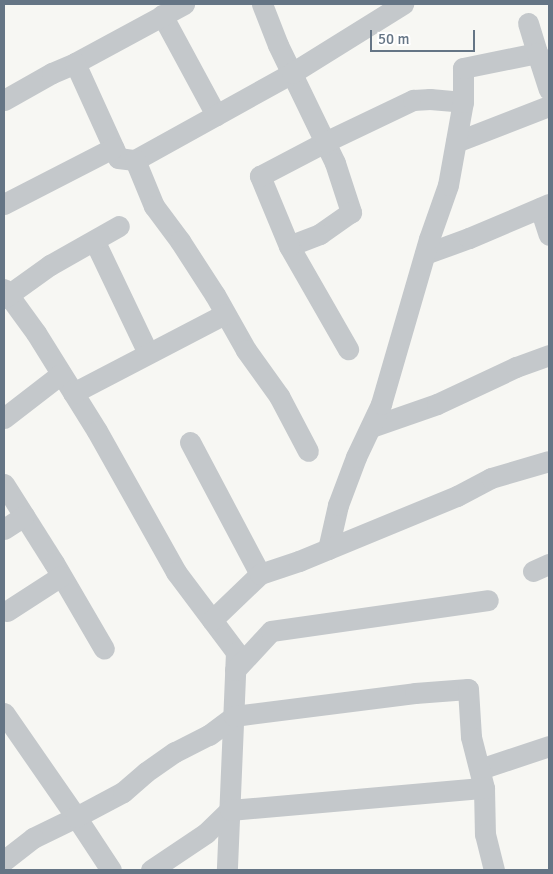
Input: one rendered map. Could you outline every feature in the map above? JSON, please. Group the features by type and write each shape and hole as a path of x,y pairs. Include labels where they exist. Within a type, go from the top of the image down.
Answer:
{"street":[{"path":"4,100 52,73 75,64 184,4"},
{"path":"262,4 292,73 335,163 351,212 320,234 289,246"},
{"path":"75,64 118,158 135,160 292,73 403,4"},
{"path":"162,15 216,114"},
{"path":"528,23 549,89"},
{"path":"328,549 338,505 381,404 425,254 448,185 462,102 463,68 537,54"},
{"path":"348,349 289,246 260,176 325,142 413,100 430,99 462,102"},
{"path":"456,142 549,106"},
{"path":"4,204 113,148"},
{"path":"135,160 154,206 180,241 226,314 246,350 278,396 308,451"},
{"path":"425,254 469,238 544,206 549,235"},
{"path":"119,226 95,242 50,265 5,294 36,333 73,393 176,572 236,652 228,870"},
{"path":"95,242 148,353"},
{"path":"73,393 226,314"},
{"path":"370,428 437,404 516,367 549,355"},
{"path":"4,418 61,374"},
{"path":"190,442 260,574"},
{"path":"212,620 260,574 328,549 458,496 491,478 549,461"},
{"path":"4,484 62,576 104,648"},
{"path":"4,529 24,516"},
{"path":"7,611 62,576"},
{"path":"235,670 272,631 488,600"},
{"path":"4,860 33,838 123,792 146,772 175,752 209,735 234,716 415,693 468,689 472,737 482,778 484,834 494,870"},
{"path":"4,713 111,870"},
{"path":"151,870 206,833 230,810 482,778 549,746"}]}
